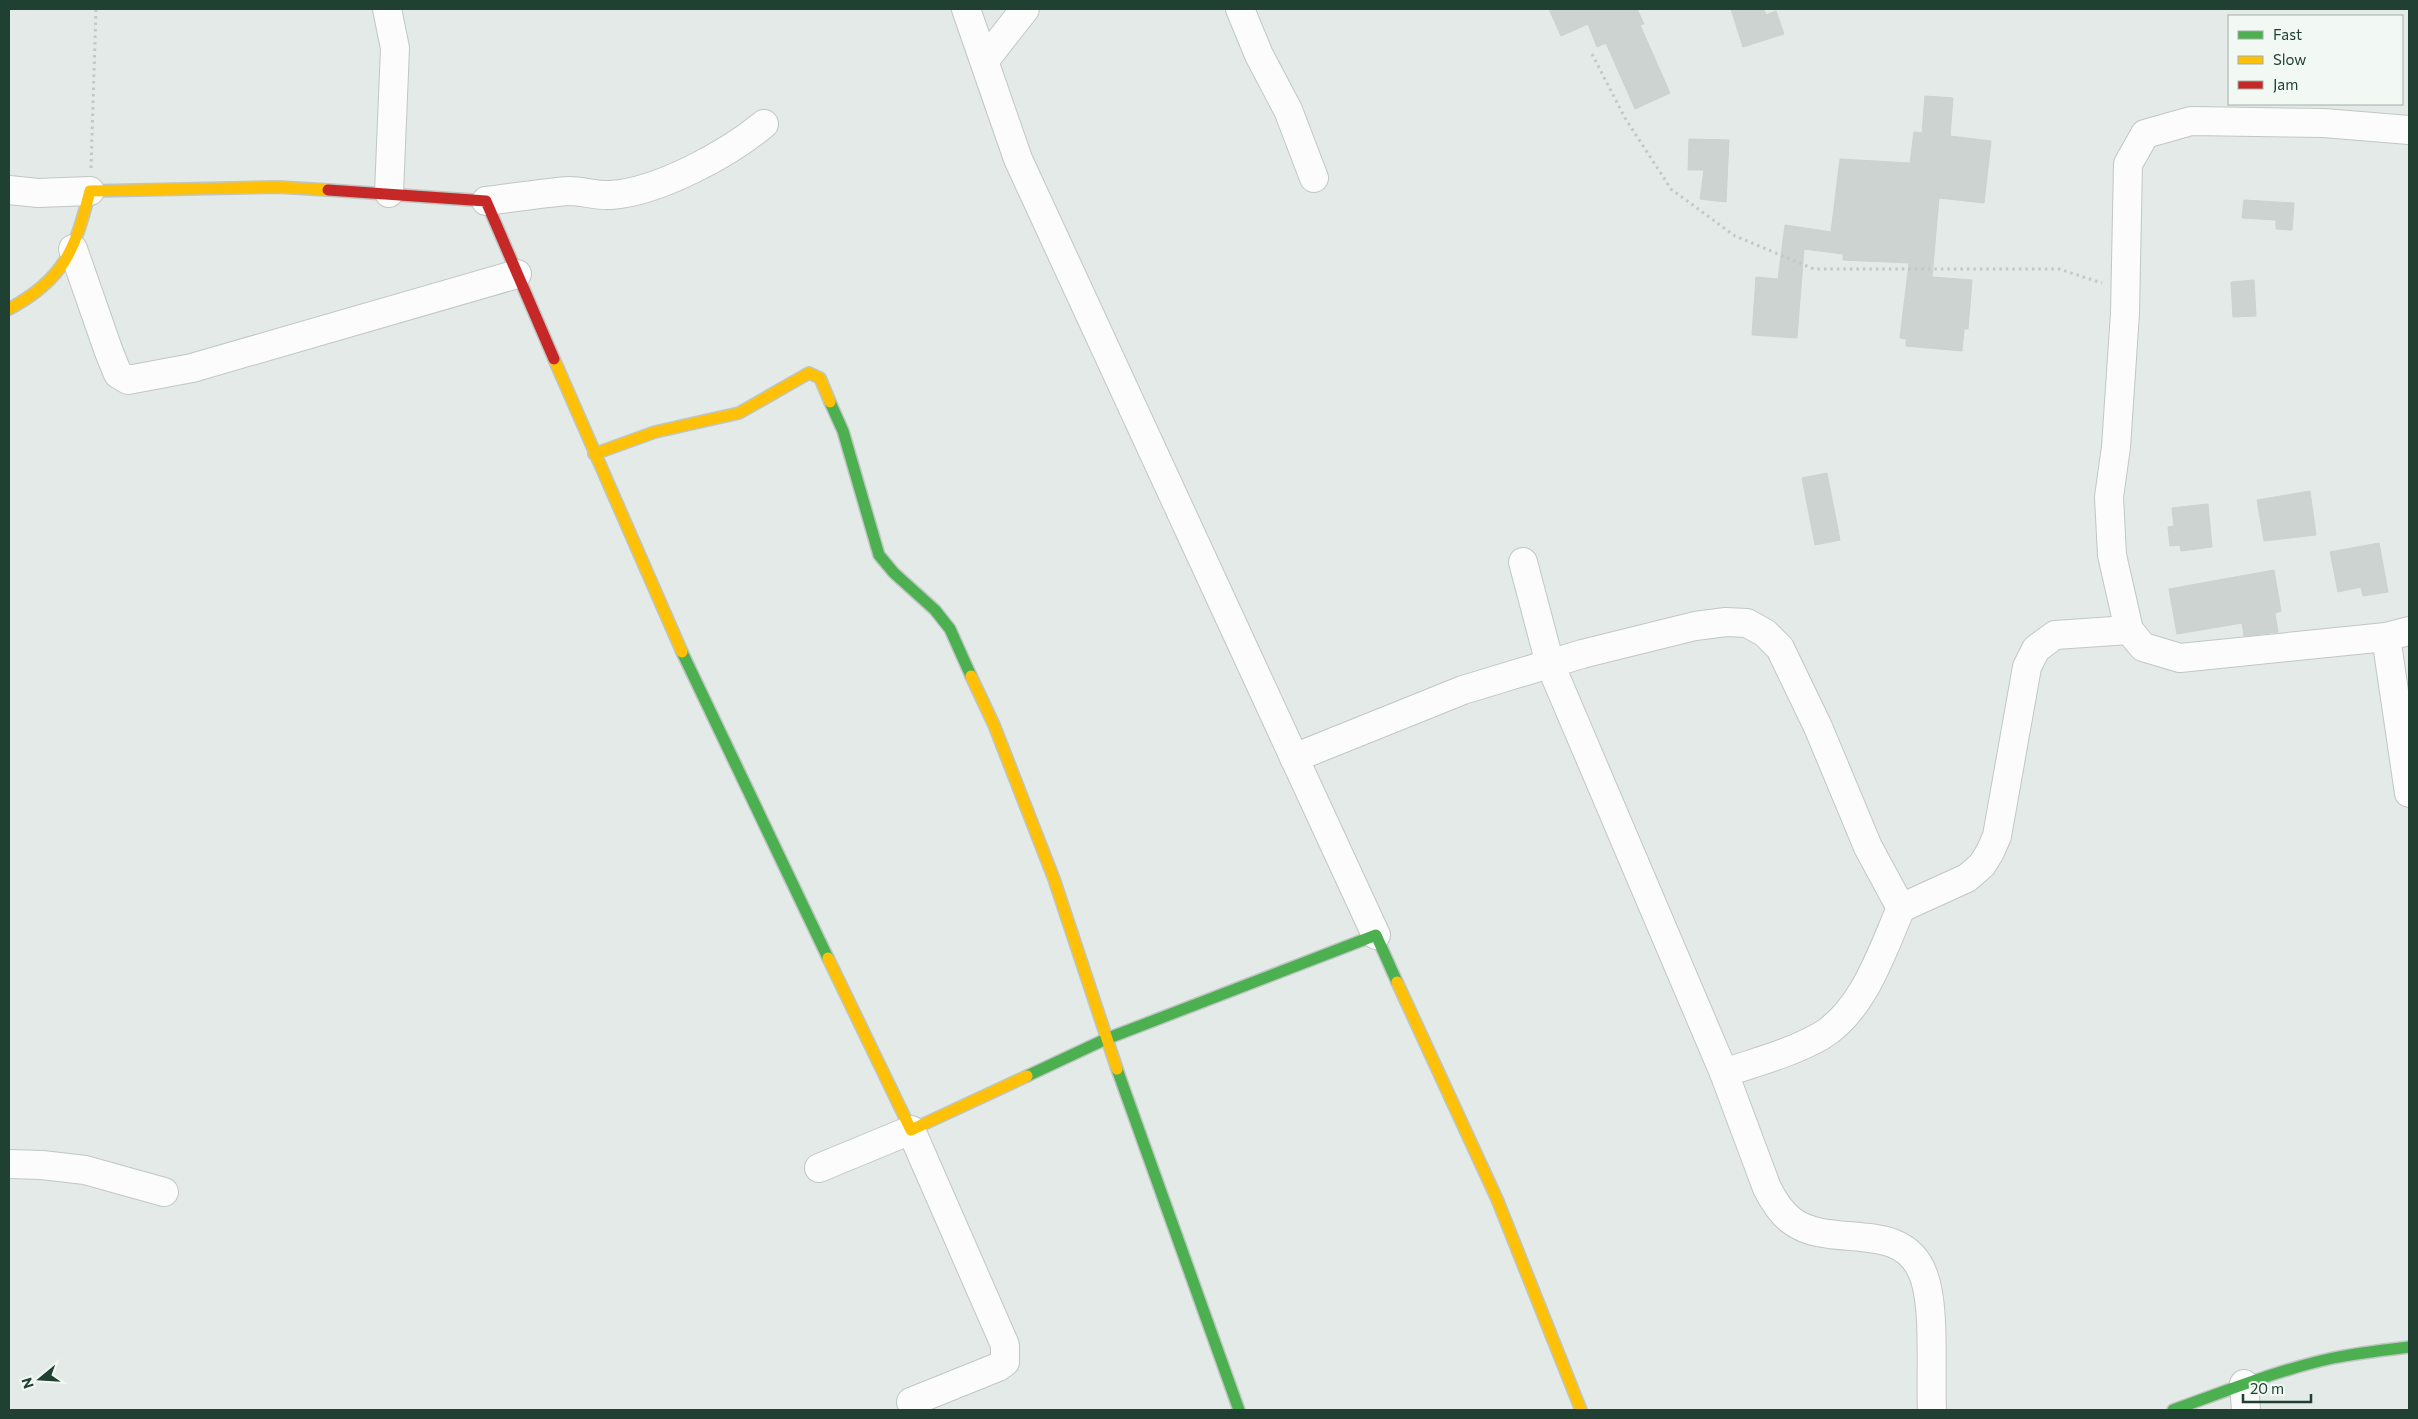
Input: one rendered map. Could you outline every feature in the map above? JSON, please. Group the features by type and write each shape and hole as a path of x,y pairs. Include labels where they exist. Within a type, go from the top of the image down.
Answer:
{"street":[{"path":"387,9 395,48 390,194"},
{"path":"966,9 1022,167 1497,1199 1581,1410"},
{"path":"985,60 1025,9"},
{"path":"1240,9 1259,55 1288,110 1314,178"},
{"path":"2409,130 2324,123 2191,121 2145,134 2128,164 2125,313 2116,447 2110,497 2112,555 2129,630 2143,647 2180,658 2398,634 2409,793"},
{"path":"9,190 38,193 278,187 486,202 570,191 609,196 631,192 683,173 719,156 764,124"},
{"path":"9,309 23,302 50,281 73,249 90,191"},
{"path":"486,202 594,454 689,668 911,1130 1005,1345 1005,1362 998,1367 911,1402"},
{"path":"73,249 118,374 128,380 192,368 517,274"},
{"path":"594,454 665,430 706,424 739,413 769,397 798,377 809,373 820,378 843,431 871,533 879,555 894,572 935,610 950,629 994,725 1054,879 1106,1039 1238,1410"},
{"path":"1524,562 1550,664 1724,1073 1766,1188 1776,1204 1792,1221 1816,1232 1871,1238 1897,1244 1912,1254 1923,1273 1930,1301 1932,1410"},
{"path":"1294,758 1463,690 1550,664 1658,634 1695,626 1726,622 1747,624 1765,632 1780,648 1818,727 1868,847 1901,908"},
{"path":"1724,1073 1794,1049 1822,1035 1840,1020 1871,975 1901,908 1968,878 1982,866 1997,836 2027,667 2036,649 2055,635 2129,630"},
{"path":"819,1168 911,1130 1106,1039 1376,935"},
{"path":"9,1164 42,1165 85,1170 164,1192"},
{"path":"2173,1410 2245,1397 2333,1358 2409,1347"}],"path":[{"path":"90,191 96,9"},
{"path":"1592,54 1625,118 1671,189 1735,236 1814,269 2059,269 2104,283"}],"building":[{"path":"1549,9 1637,9 1644,24 1640,25 1670,93 1635,109 1606,43 1597,47 1588,24 1561,36"},
{"path":"1731,9 1764,9 1766,15 1776,11 1784,34 1743,47"},
{"path":"1925,96 1953,98 1950,136 1991,141 1984,203 1939,198 1932,277 1972,280 1968,329 1964,329 1962,351 1906,346 1906,339 1900,338 1909,263 1843,260 1843,254 1804,249 1797,338 1752,335 1756,277 1778,279 1785,225 1831,232 1840,159 1910,163 1914,132 1922,133"},
{"path":"1689,139 1729,140 1726,202 1700,199 1704,170 1688,170"},
{"path":"2244,200 2294,203 2292,230 2276,229 2276,220 2242,218"},
{"path":"2254,280 2256,316 2233,317 2231,282"},
{"path":"1827,473 1840,540 1815,545 1802,478"},
{"path":"2310,491 2316,535 2264,541 2257,500"},
{"path":"2208,504 2212,547 2181,551 2180,545 2170,546 2168,527 2174,526 2172,508"},
{"path":"2379,543 2388,592 2363,596 2361,587 2338,592 2330,552"},
{"path":"2274,570 2281,611 2275,613 2278,632 2244,636 2242,623 2177,634 2169,589"}],"traffic: fast":[{"path":"830,402 843,431 879,555 894,573 935,610 950,629 971,676"},
{"path":"682,652 828,958"},
{"path":"1027,1076 1106,1039 1376,935 1397,982"},
{"path":"1117,1069 1239,1410"},
{"path":"2173,1410 2252,1381 2313,1363 2333,1358 2409,1347"}],"traffic: slow":[{"path":"9,309 28,298 43,286 65,260 79,230 90,191 278,187 328,190"},
{"path":"554,359 682,652"},
{"path":"594,454 655,432 739,413 809,373 820,378 830,402"},
{"path":"971,676 994,725 1054,879 1117,1069"},
{"path":"828,958 911,1130 1027,1076"},
{"path":"1397,982 1497,1199 1581,1410"}],"traffic: jam":[{"path":"328,190 486,201 554,359"}]}
